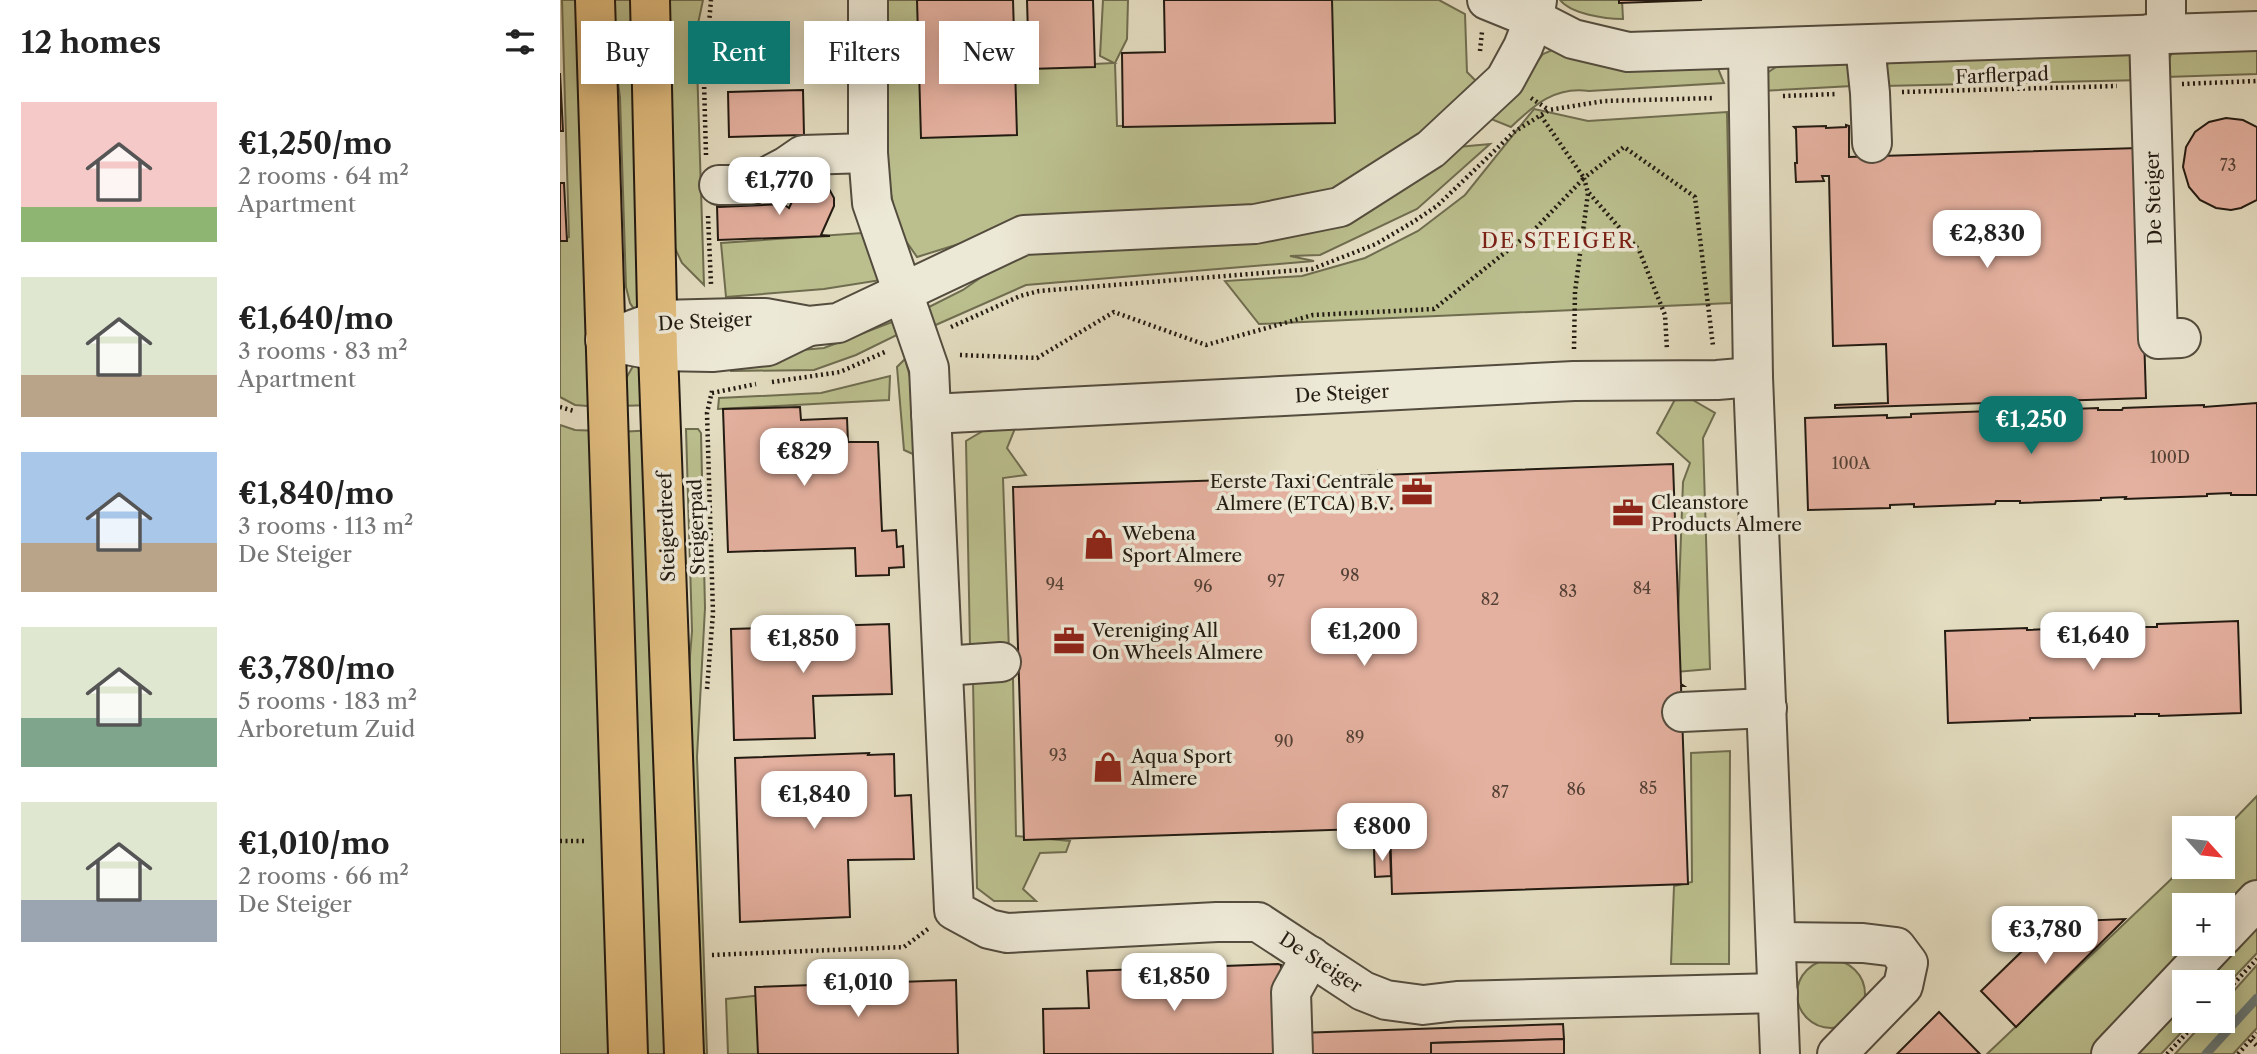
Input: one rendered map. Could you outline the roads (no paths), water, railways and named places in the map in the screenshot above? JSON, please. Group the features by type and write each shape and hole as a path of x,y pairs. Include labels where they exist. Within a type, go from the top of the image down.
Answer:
{"main road":[{"path":"595,0 628,1054"},
{"name":"Steigerdreef","path":"650,0 684,1054"}],"street":[{"path":"868,0 868,153 872,203 929,368 943,666 1001,662"},
{"path":"1487,0 1536,10 1573,39 1628,52 1865,46 2160,23 2257,31"},
{"name":"De Steiger","path":"605,340 659,335 711,335 768,346 809,326 838,323 1024,235 1255,224 1340,207 1431,149 1505,79 1523,47 1536,10"},
{"name":"De Steiger","path":"2160,23 2150,86 2158,339 2181,338"},
{"path":"1865,46 1872,143"},
{"path":"1748,49 1735,379 1767,708 1780,1054"},
{"path":"711,186 751,185 803,155 868,153"},
{"name":"De Steiger","path":"931,414 1574,381 1735,379"},
{"name":"De Steiger","path":"943,666 954,911 989,929 1007,933 1258,922 1363,991 1386,1000 1423,1005 1457,1000 1778,993"},
{"path":"1682,712 1767,708"},
{"path":"2235,923 2257,900"},
{"path":"1776,942 1863,943 1896,947 1908,963 1903,986 1837,1054"},
{"path":"2111,1054 2204,956"},
{"path":"1293,1054 1291,992 1321,962"},
{"path":"1311,1054 1311,1004 1321,962"}],"waterway":[{"path":"2206,1054 2257,998"}],"place":[{"name":"Eerste Taxi Centrale Almere (ETCA) B.V.","path":"1417,492"},
{"name":"Cleanstore Products Almere","path":"1628,513"},
{"name":"Webena Sport Almere","path":"1099,544"},
{"name":"Vereniging All On Wheels Almere","path":"1069,641"},
{"name":"Aqua Sport Almere","path":"1108,767"}],"district":[{"name":"DE STEIGER","path":"1558,241"}]}
